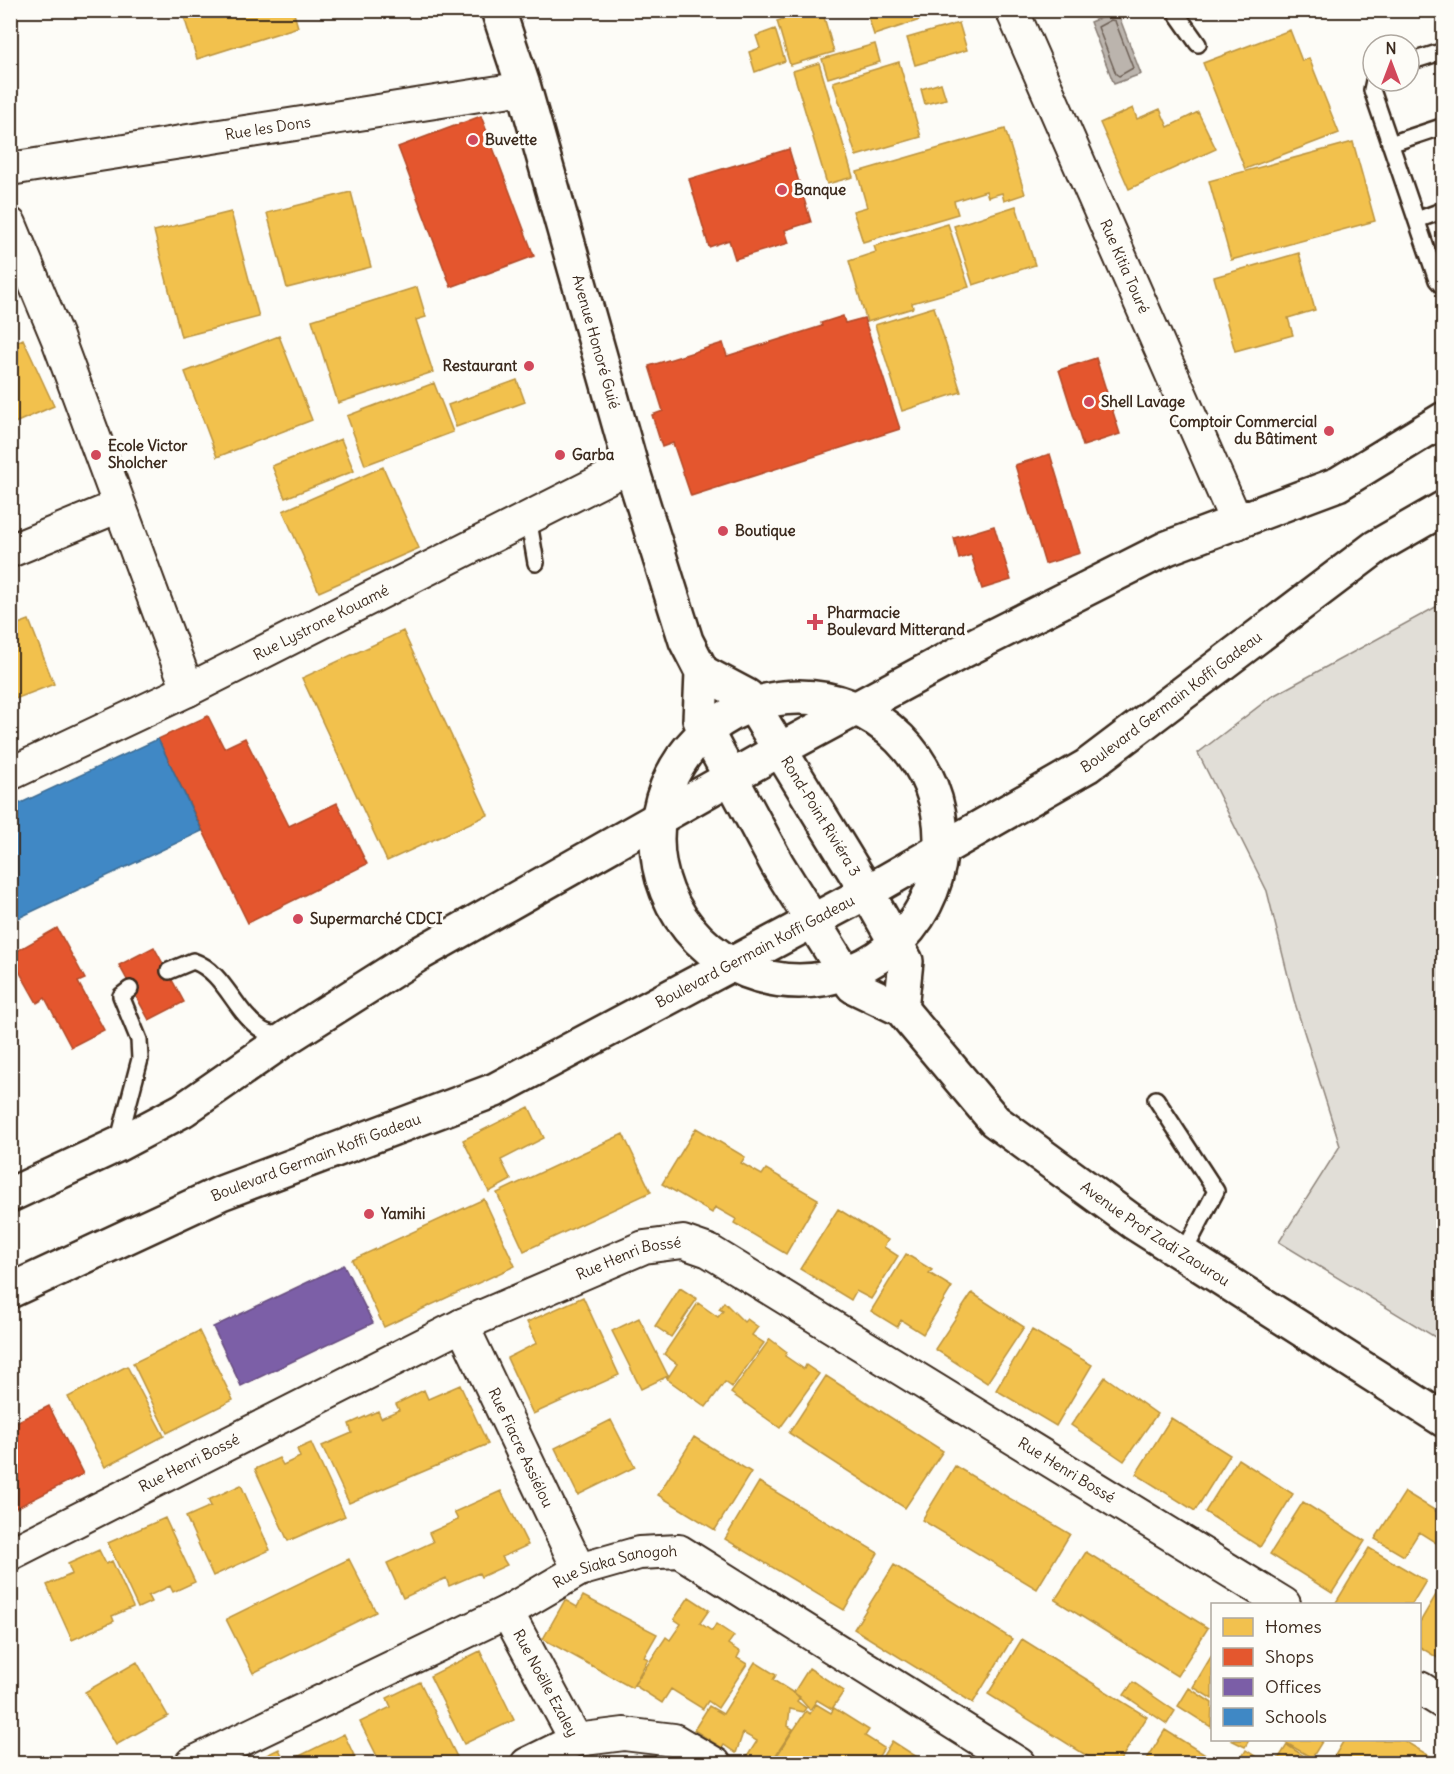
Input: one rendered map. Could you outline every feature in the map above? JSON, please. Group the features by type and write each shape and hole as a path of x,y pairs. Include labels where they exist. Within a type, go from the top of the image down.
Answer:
{"main road":[{"name":"Avenue Honoré Guié","path":"498,10 524,88 631,466 686,640 702,672"},
{"path":"10,1195 117,1145 183,1110 288,1037 419,954 728,778 960,651 1167,548 1338,484 1443,419"},
{"name":"Boulevard Germain Koffi Gadeau","path":"10,1292 221,1193 495,1090 867,892 1087,766 1376,547 1443,508"},
{"path":"781,749 747,696 702,672 699,720 728,778 777,864 853,986 901,1009"},
{"path":"809,698 857,707 904,742 934,789 943,848 930,897 917,918 896,943 876,960 846,974 821,979 791,981 764,977 731,964 692,934 669,898 658,859 658,818 661,801 671,776 685,753 705,732 752,705 778,699 809,698"},
{"name":"Rond-Point Riviéra 3","path":"781,749 906,961 901,1009"},
{"name":"Avenue Prof Zadi Zaourou","path":"901,1009 995,1121 1133,1222 1443,1420"}],"street":[{"name":"Rue Kitia Touré","path":"1012,10 1237,523"},
{"name":"Rue les Dons","path":"10,169 524,88"},
{"path":"10,224 57,337 189,690"},
{"name":"Rue Lystrone Kouamé","path":"10,774 189,690 631,466"},
{"path":"10,551 119,506"},
{"name":"Rue Henri Bossé","path":"10,1554 462,1325 644,1248 683,1242 710,1251 1281,1603"},
{"name":"Rue Fiacre Assiélou","path":"462,1325 579,1570"},
{"name":"Rue Siaka Sanogoh","path":"191,1764 507,1612 579,1570 639,1553 679,1551 1019,1764"},
{"name":"Rue Noëlle Ezaley","path":"507,1612 576,1740 528,1764"},
{"path":"1421,1689 1443,1703"},
{"path":"576,1740 624,1734 674,1740 715,1764"}],"lane":[{"path":"1174,10 1198,44"},
{"path":"1421,58 1443,51"},
{"path":"1373,93 1437,280 1443,288"},
{"path":"1390,144 1443,126"},
{"path":"1417,220 1443,210"},
{"path":"528,517 536,563"},
{"path":"169,971 193,961 202,964 215,974 228,994 263,1030 288,1037"},
{"path":"117,1145 140,1059 139,1040 121,996 130,989"},
{"path":"1156,1099 1216,1191 1183,1254"}],"shaded area":[{"path":"1443,603 1443,1342 1279,1242 1340,1146 1294,1000 1267,891 1198,753 1271,697"}],"water":[{"path":"1117,11 1141,74 1114,84 1090,22"}],"building: Homes":[{"path":"182,10 293,10 298,27 197,59"},
{"path":"813,10 822,10 834,52 790,65 777,21"},
{"path":"866,10 917,10 920,20 874,35"},
{"path":"959,23 967,50 915,65 907,38"},
{"path":"775,29 785,61 755,72 749,52 760,48 756,36"},
{"path":"1290,30 1302,61 1309,58 1339,133 1245,169 1203,63"},
{"path":"875,44 880,62 828,78 822,59"},
{"path":"899,62 921,137 856,156 833,82"},
{"path":"819,63 853,177 827,184 793,71"},
{"path":"941,83 946,99 925,104 921,89"},
{"path":"1133,108 1137,119 1160,109 1168,127 1198,112 1216,149 1129,189 1100,123"},
{"path":"1005,129 1025,194 1004,201 1002,193 988,197 986,191 954,201 958,214 863,242 853,211 867,207 857,172"},
{"path":"1353,142 1375,221 1231,260 1209,181"},
{"path":"351,192 371,267 287,288 267,213"},
{"path":"1016,206 1035,265 973,285 954,226"},
{"path":"231,212 259,317 181,337 154,231"},
{"path":"948,224 969,287 912,303 913,308 867,322 849,261 876,252 874,246"},
{"path":"1299,253 1315,310 1288,318 1293,335 1235,351 1214,277"},
{"path":"417,287 426,317 416,320 433,372 338,403 312,320"},
{"path":"934,307 961,392 902,411 875,325"},
{"path":"279,336 312,420 217,457 185,372"},
{"path":"23,339 54,406 10,425 10,345"},
{"path":"517,380 525,402 456,427 448,405"},
{"path":"434,383 453,432 365,465 347,416"},
{"path":"341,439 354,471 285,498 272,466"},
{"path":"383,467 419,548 319,592 283,511"},
{"path":"29,620 54,684 10,701 10,627"},
{"path":"403,631 488,815 387,861 302,678"},
{"path":"529,1107 544,1138 501,1160 511,1180 489,1192 463,1140"},
{"path":"696,1128 745,1157 741,1163 762,1175 766,1169 818,1199 786,1254 734,1223 736,1219 715,1207 712,1213 662,1184"},
{"path":"623,1134 651,1192 524,1251 497,1193"},
{"path":"484,1199 515,1266 384,1327 352,1260"},
{"path":"838,1209 888,1240 884,1247 898,1256 871,1299 856,1291 851,1300 800,1269"},
{"path":"906,1254 932,1270 929,1273 952,1287 923,1334 901,1320 897,1327 871,1311"},
{"path":"680,1288 697,1299 671,1337 655,1326"},
{"path":"972,1293 1024,1327 987,1383 935,1349"},
{"path":"583,1297 619,1375 533,1414 507,1358 537,1343 527,1322"},
{"path":"724,1302 744,1322 747,1319 758,1327 752,1335 764,1343 732,1387 725,1382 706,1407 667,1379 677,1364 664,1354 698,1303 718,1317 723,1311 719,1309"},
{"path":"639,1318 668,1376 641,1389 612,1331"},
{"path":"1032,1330 1092,1365 1056,1426 996,1390"},
{"path":"199,1331 233,1400 167,1433 133,1363"},
{"path":"770,1339 787,1352 785,1356 804,1369 806,1365 819,1374 780,1428 731,1393"},
{"path":"127,1366 164,1436 105,1467 68,1397"},
{"path":"826,1376 943,1451 905,1508 789,1433"},
{"path":"1105,1377 1157,1414 1124,1461 1071,1425"},
{"path":"460,1385 488,1444 349,1503 322,1446 352,1433 349,1424 378,1411 381,1418 399,1410 396,1404 424,1390 428,1399"},
{"path":"1171,1418 1230,1455 1195,1511 1136,1474"},
{"path":"611,1420 635,1467 578,1495 555,1448"},
{"path":"694,1437 751,1472 715,1530 658,1495"},
{"path":"311,1443 345,1516 288,1541 255,1469 279,1458 283,1465 300,1457 297,1449"},
{"path":"1238,1459 1293,1494 1260,1547 1205,1512"},
{"path":"955,1466 1070,1534 1037,1589 922,1520"},
{"path":"759,1482 878,1553 844,1610 725,1539"},
{"path":"241,1485 270,1550 213,1576 186,1517 211,1506 208,1500"},
{"path":"501,1491 528,1545 502,1557 507,1565 481,1577 479,1573 449,1586 446,1578 403,1598 387,1563 433,1542 429,1533 458,1520 454,1512"},
{"path":"1405,1492 1444,1516 1444,1548 1419,1532 1404,1556 1375,1539"},
{"path":"1303,1502 1365,1541 1332,1593 1270,1554"},
{"path":"165,1518 195,1582 173,1592 170,1586 148,1596 151,1602 138,1608 108,1543"},
{"path":"1369,1548 1426,1581 1413,1603 1336,1603"},
{"path":"99,1550 106,1564 112,1561 133,1607 112,1616 114,1621 72,1640 47,1585 72,1574 68,1564"},
{"path":"1086,1552 1208,1628 1177,1676 1055,1600"},
{"path":"349,1559 376,1612 253,1673 226,1619"},
{"path":"894,1565 1012,1639 973,1703 854,1629"},
{"path":"1440,1588 1444,1590 1444,1662 1421,1648 1421,1620"},
{"path":"583,1596 657,1634 644,1657 648,1659 632,1688 543,1639 565,1600 577,1607"},
{"path":"689,1597 709,1610 700,1623 712,1631 716,1624 734,1636 728,1644 740,1652 737,1658 747,1664 718,1708 708,1701 703,1709 671,1689 662,1703 634,1685 666,1637 670,1640 681,1624 674,1619"},
{"path":"1022,1639 1147,1717 1118,1764 1100,1764 988,1694"},
{"path":"480,1651 514,1720 464,1744 430,1676"},
{"path":"1211,1657 1211,1698 1193,1687"},
{"path":"137,1662 168,1716 116,1745 85,1692"},
{"path":"755,1662 776,1675 773,1680 800,1697 797,1701 806,1708 803,1712 790,1709 788,1726 793,1729 770,1764 743,1763 757,1741 743,1733 736,1753 724,1745 722,1748 694,1730 709,1706 723,1714"},
{"path":"809,1668 844,1691 832,1709 817,1700 810,1710 794,1692"},
{"path":"420,1682 457,1757 445,1764 381,1764 360,1722 391,1707 387,1698"},
{"path":"1133,1682 1175,1711 1167,1724 1124,1695"},
{"path":"1189,1688 1211,1702 1211,1727 1178,1706"},
{"path":"816,1704 831,1713 834,1708 869,1730 865,1736 884,1748 874,1764 786,1764 776,1757 806,1711 810,1714"},
{"path":"1165,1730 1220,1764 1144,1764"},
{"path":"344,1734 358,1764 288,1764 287,1762"},
{"path":"892,1741 928,1764 878,1764"},
{"path":"1233,1741 1248,1741 1245,1747"},
{"path":"1283,1741 1322,1741 1312,1758"},
{"path":"1343,1741 1405,1741 1443,1764 1330,1764"},
{"path":"1287,1745 1316,1764 1275,1764"},
{"path":"279,1749 286,1764 248,1764"},
{"path":"1246,1750 1267,1764 1238,1764"}],"building: Shops":[{"path":"481,116 534,256 451,287 398,147"},
{"path":"789,149 811,222 785,230 789,243 735,259 729,240 709,247 689,179"},
{"path":"843,316 845,323 864,318 900,429 691,496 673,443 662,447 652,415 663,411 649,366 723,343 727,356 822,326 821,323"},
{"name":"Shell Lavage","path":"1096,358 1120,434 1083,446 1059,370"},
{"path":"1050,454 1080,553 1045,564 1015,465"},
{"path":"994,526 1011,580 982,589 971,555 959,559 954,538"},
{"path":"208,716 224,748 245,738 289,826 337,803 367,864 248,923 158,739"},
{"path":"57,928 85,979 78,982 104,1030 71,1047 45,998 37,1003 10,955"},
{"path":"154,947 184,1002 149,1020 119,965"},
{"path":"49,1406 83,1474 10,1511 10,1425"}],"building: Offices":[{"path":"344,1265 373,1323 241,1386 213,1327"}],"building: Schools":[{"path":"158,739 202,831 10,922 10,808"}],"place":[{"name":"Buvette","path":"473,140"},
{"name":"Banque","path":"782,190"},
{"name":"Restaurant","path":"529,366"},
{"name":"Shell Lavage","path":"1089,402"},
{"name":"Comptoir Commercial du Bâtiment","path":"1329,431"},
{"name":"Ecole Victor Sholcher","path":"96,455"},
{"name":"Garba","path":"560,455"},
{"name":"Boutique","path":"723,531"},
{"name":"Pharmacie Boulevard Mitterand","path":"815,622"},
{"name":"Supermarché CDCI","path":"298,919"},
{"name":"Yamihi","path":"369,1214"}]}
